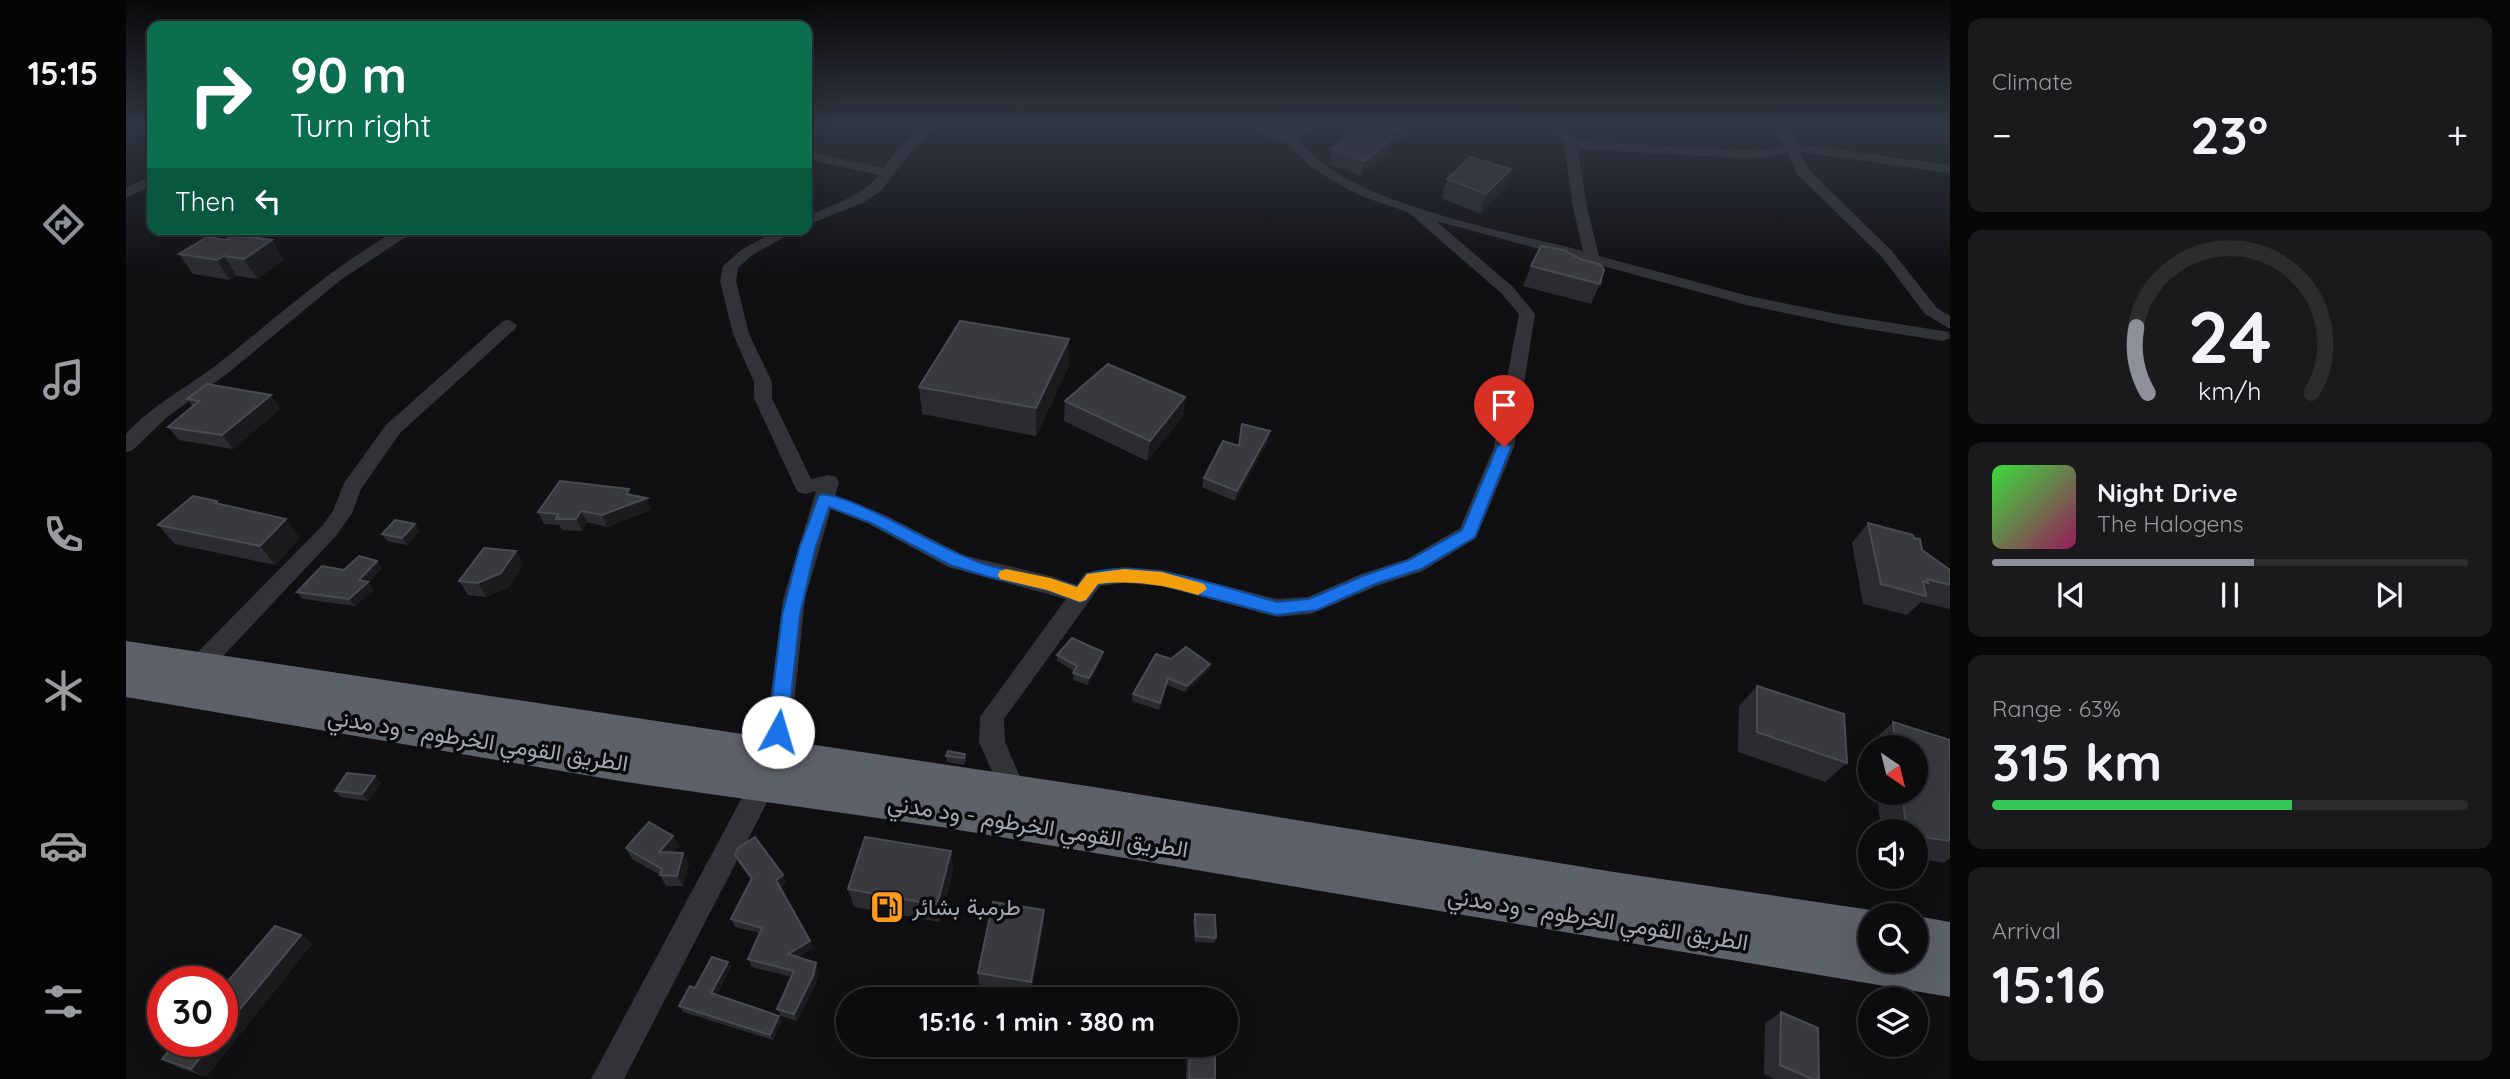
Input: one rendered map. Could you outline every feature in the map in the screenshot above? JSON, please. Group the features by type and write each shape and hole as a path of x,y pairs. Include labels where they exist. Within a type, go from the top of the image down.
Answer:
{"highway":[{"name":"الطريق القومي الخرطوم - ود مدني","path":"126,655 769,771 941,809 1950,975"},
{"name":"الطريق القومي الخرطوم - ود مدني","path":"126,682 769,771 1014,793 1858,930"},
{"path":"1928,940 1950,944"}],"street":[{"path":"812,219 857,200 875,189 887,174"},
{"path":"1333,174 1366,193 1413,209 1747,300 1842,320 1948,337"},
{"path":"1575,174 1592,259"},
{"path":"1805,174 1887,254 1948,337"},
{"path":"1928,174 1950,178"},
{"path":"126,194 147,182"},
{"path":"1014,793 992,742 992,717 1093,579 1124,575 1162,578 1277,608 1311,606 1369,580 1415,565 1469,533 1504,447 1527,314 1507,290 1413,209"},
{"path":"126,446 137,432 222,370 349,267 399,235"},
{"path":"607,1079 769,771 791,615 807,549 829,482 805,487 787,452 777,423 764,398 763,382 741,334 728,281 731,266 747,253 780,235"},
{"path":"198,667 329,531 342,513 351,488 393,429 509,325"},
{"path":"824,499 876,519 956,561 1050,584 1080,595"}],"building":[{"path":"1452,174 1506,174 1486,194 1447,179"},
{"path":"234,235 272,240 244,259 224,256 217,260 179,254 207,237 226,240"},
{"path":"1541,246 1564,250 1580,259 1599,264 1604,269 1600,284 1531,266"},
{"path":"960,321 1069,339 1036,408 919,387"},
{"path":"1108,364 1185,397 1150,441 1065,401"},
{"path":"207,384 271,395 222,435 168,427 199,401 187,399"},
{"path":"1242,424 1270,431 1237,491 1204,478 1223,441 1239,446"},
{"path":"560,481 629,489 626,494 647,498 602,515 581,511 576,519 556,519 558,514 538,512"},
{"path":"193,496 286,519 260,546 158,525"},
{"path":"395,520 415,524 402,538 382,534"},
{"path":"1868,523 1920,539 1922,550 1950,570 1950,585 1927,579 1928,583 1923,581 1926,596 1881,584"},
{"path":"484,548 516,551 501,573 478,583 459,581"},
{"path":"359,556 377,561 359,580 368,582 349,599 297,592 322,566 344,570"},
{"path":"1072,638 1103,652 1089,678 1073,673 1077,666 1057,655"},
{"path":"1186,647 1210,664 1187,686 1168,678 1160,703 1133,694 1156,654 1171,659"},
{"path":"1757,686 1844,714 1847,763 1757,732"},
{"path":"1893,722 1950,740 1950,841 1928,838 1928,819 1905,819 1904,805 1928,805 1928,735 1895,735"},
{"path":"948,751 965,754 964,758 946,756"},
{"path":"347,773 375,776 362,794 335,791"},
{"path":"649,822 673,836 659,852 683,853 677,876 660,875 662,869 626,848"},
{"path":"755,837 783,875 776,880 810,941 788,954 816,963 813,976 794,1014 777,1009 794,971 748,959 762,928 731,919 752,878 735,855 738,848"},
{"path":"865,837 951,851 937,905 848,889"},
{"path":"993,902 1044,910 1031,982 978,973"},
{"path":"1195,914 1215,915 1216,938 1196,936"},
{"path":"275,926 301,935 238,1012 238,969"},
{"path":"712,957 728,962 711,993 779,1016 770,1035 679,1006 690,986 695,988"},
{"path":"1781,1012 1818,1028 1819,1079 1812,1079 1780,1065"},
{"path":"164,1057 201,1057 191,1069 162,1059"},
{"path":"1190,1057 1215,1057 1215,1079 1189,1079"}],"slow traffic":[{"path":"1006,575 1050,584 1080,595 1093,579 1124,575 1162,578 1198,589"}],"place":[{"name":"طرمبة بشائر","path":"887,907"}],"route":[{"path":"778,732 791,615 807,549 818,524 824,499 876,519 956,561 1050,584 1080,595 1093,579 1124,575 1162,578 1238,600 1277,608 1311,606 1369,580 1415,565 1469,533 1504,447"}]}
